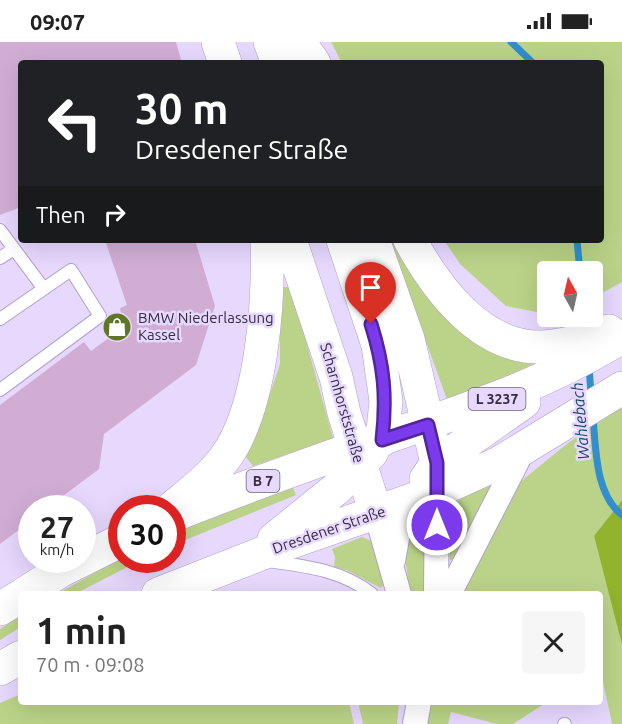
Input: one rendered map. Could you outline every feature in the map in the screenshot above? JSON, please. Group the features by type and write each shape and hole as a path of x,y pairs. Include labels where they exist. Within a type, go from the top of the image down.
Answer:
{"main road":[{"path":"218,42 224,60"},
{"path":"270,42 277,60"},
{"path":"299,42 312,60"},
{"path":"186,497 225,458 244,422 264,324 269,281 267,243"},
{"name":"Scharnhorststraße","path":"292,243 336,377 366,451 376,513"},
{"name":"Scharnhorststraße","path":"344,243 378,345 386,401 366,451"},
{"path":"374,243 408,339 428,425 428,486"},
{"path":"412,243 443,289 482,329 509,342 562,358"},
{"path":"428,486 562,358 622,326"},
{"name":"L 3237","path":"366,451 428,425 562,358 622,337"},
{"path":"428,486 475,466 511,456 622,387"},
{"path":"249,558 309,512 366,451 428,486"},
{"name":"B 7","path":"186,511 366,451"},
{"name":"Dresdener Straße","path":"166,591 249,558 376,513 428,486"},
{"path":"28,591 60,571 108,547"},
{"path":"0,609 18,598"},
{"path":"0,669 18,659"}],"street":[{"path":"450,591 511,456"},
{"name":"Scharnhorststraße","path":"393,566 398,533 428,486"},
{"path":"428,486 436,591"},
{"name":"Scharnhorststraße","path":"376,513 398,591"}],"lane":[{"path":"0,230 44,289"},
{"path":"0,258 14,249"},
{"path":"0,319 71,270 100,316 0,389"},
{"path":"249,558 327,570 344,576 367,591"}],"green space":[{"path":"331,42 622,42 622,282 603,292 603,261 537,261 537,312 506,306 460,264 446,243 604,243 604,60 340,60"},
{"path":"390,243 404,243 539,361 449,405"},
{"path":"280,287 291,287 333,438 253,466 246,457 280,364"},
{"path":"622,407 622,500 594,536 622,645 622,724 612,724 603,681 603,591 462,591 497,518 520,482 568,443"},
{"path":"494,482 454,560 450,560 452,509 465,496"},
{"path":"291,483 296,495 186,540 186,527"},
{"path":"622,500 622,645 594,536"},
{"path":"416,522 424,522 428,527 427,591 410,591 406,546 411,529"},
{"path":"362,537 371,541 385,582 381,588 346,570 334,567 335,557 332,549"},
{"path":"108,565 108,573 116,573 81,591 62,591"},
{"path":"18,618 18,629 0,640 0,629"},
{"path":"18,695 18,705 350,705 354,724 0,724 0,703"},
{"path":"359,705 399,705 397,724 363,724"},
{"path":"430,705 542,705 513,724 497,724 451,712 448,724 427,724"}],"building":[{"path":"0,42 176,42 181,60 18,60 18,208 0,215"},
{"path":"106,243 196,243 215,306 196,365 104,434 99,469 64,495 18,495 18,530 0,544 0,405 84,342 91,351 124,327 120,308 127,305"}],"waterway":[{"name":"Wahlebach","path":"511,42 530,60"},
{"name":"Wahlebach","path":"577,243 579,261"},
{"name":"Wahlebach","path":"589,366 591,394"},
{"name":"Wahlebach","path":"593,417 598,470 606,495 622,515"}],"place":[{"name":"BMW Niederlassung Kassel","path":"117,327"}],"route":[{"path":"371,324 378,345 386,401 382,440 428,425 437,463 437,525"}]}
